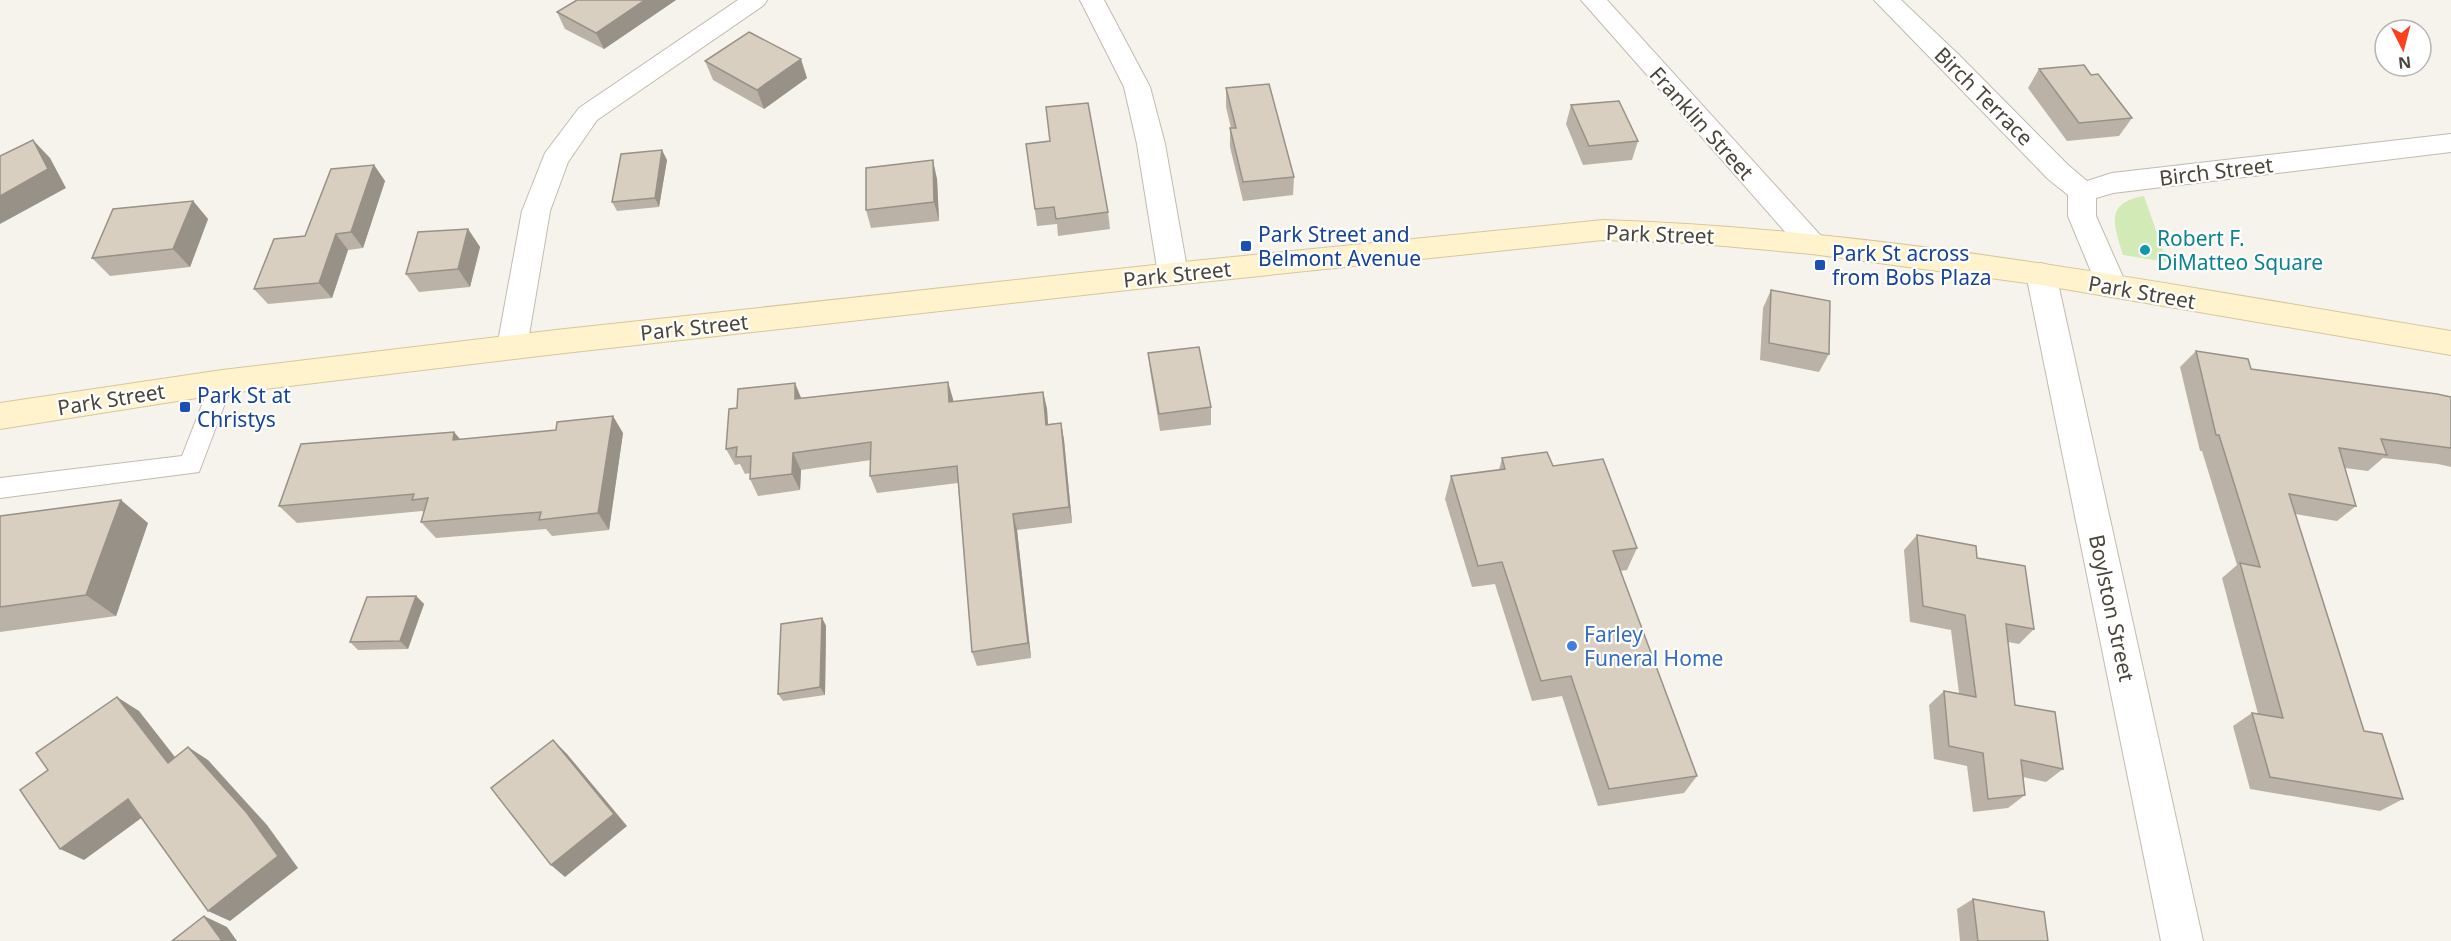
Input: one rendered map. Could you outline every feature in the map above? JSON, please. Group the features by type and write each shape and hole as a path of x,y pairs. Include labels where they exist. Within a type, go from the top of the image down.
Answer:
{"main road":[{"name":"Park Street","path":"0,416 222,382 512,348 1173,274 1603,230 1690,233 1812,244 2041,274 2451,343"},
{"name":"Park Street","path":"0,397 222,382"}],"street":[{"path":"512,348 536,211 555,160 588,114 755,0"},
{"path":"1092,0 1137,87 1151,144 1173,274"},
{"name":"Franklin Street","path":"1593,0 1777,208 1812,244"},
{"name":"Birch Terrace","path":"1886,0 1949,60 2058,172 2082,192"},
{"name":"Birch Street","path":"2082,192 2112,183 2451,143"},
{"path":"2082,192 2082,216 2112,286"},
{"name":"Boylston Street","path":"2041,274 2182,941"}],"lane":[{"path":"0,488 190,465 222,382"}],"green space":[{"path":"2144,196 2167,262 2123,255 2115,225 2117,210 2131,199"}],"building":[{"path":"577,0 645,0 596,33 557,12"},
{"path":"749,32 801,59 757,90 705,61"},
{"path":"2084,65 2091,75 2098,74 2132,118 2079,123 2039,69"},
{"path":"1269,84 1294,177 1243,182 1230,128 1236,128 1226,88"},
{"path":"1619,101 1638,141 1589,146 1571,105"},
{"path":"1088,103 1108,212 1056,219 1054,207 1035,209 1026,144 1050,141 1046,107"},
{"path":"33,140 48,169 0,196 0,156"},
{"path":"662,150 655,198 612,202 621,154"},
{"path":"933,160 934,202 866,210 866,168"},
{"path":"374,165 351,232 336,234 319,283 254,289 274,239 305,236 331,169"},
{"path":"193,201 173,249 92,258 113,209"},
{"path":"468,229 458,269 406,274 418,232"},
{"path":"1771,290 1830,301 1829,354 1769,343"},
{"path":"1199,347 1211,407 1159,414 1148,353"},
{"path":"2196,351 2248,359 2251,369 2451,397 2451,448 2381,439 2387,455 2339,448 2356,506 2289,494 2364,731 2382,734 2403,799 2270,777 2252,713 2283,718 2240,563 2260,567 2219,435 2216,435"},
{"path":"948,382 949,402 1043,392 1046,425 1061,423 1069,507 1013,514 1028,643 972,652 957,466 870,476 871,442 793,453 792,474 750,479 751,456 736,457 737,447 726,449 729,409 737,408 738,389 795,383 795,399"},
{"path":"613,416 598,513 539,520 541,512 421,522 428,498 412,500 414,494 279,506 301,444 454,432 453,440 556,430 557,422"},
{"name":"Farley Funeral Home","path":"1547,452 1553,466 1603,459 1637,548 1613,551 1697,776 1609,789 1571,676 1541,681 1502,562 1478,566 1451,476 1505,469 1502,458"},
{"path":"121,500 86,595 0,607 0,516"},
{"path":"1917,535 1976,546 1977,558 2025,566 2034,629 2006,624 2015,705 2055,712 2063,769 2021,760 2025,795 1988,799 1983,753 1949,746 1944,691 1976,697 1965,615 1923,606"},
{"path":"416,596 400,641 350,642 367,597"},
{"path":"822,618 820,687 778,694 781,624"},
{"path":"117,697 168,763 188,747 247,813 278,856 208,911 128,799 60,849 20,790 48,770 36,753"},
{"path":"553,740 614,814 551,865 491,788"},
{"path":"1973,899 2044,912 2048,941 1978,941"},
{"path":"204,916 222,941 172,941"}],"place":[{"name":"Park Street and Belmont Avenue","path":"1246,246"},
{"name":"Robert F. DiMatteo Square","path":"2145,250"},
{"name":"Park St across from Bobs Plaza","path":"1820,265"},
{"name":"Park St at Christys","path":"185,407"},
{"name":"Farley Funeral Home","path":"1572,646"}]}
